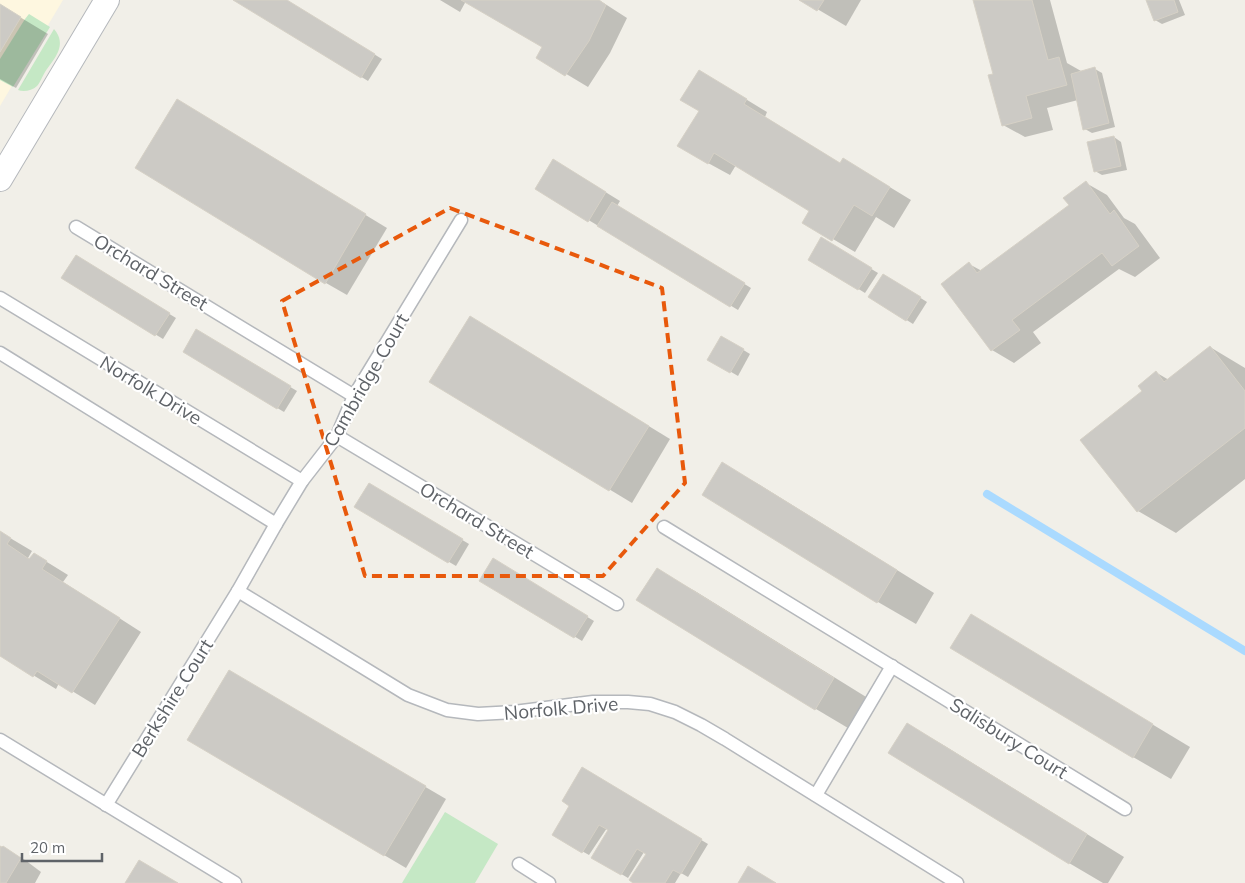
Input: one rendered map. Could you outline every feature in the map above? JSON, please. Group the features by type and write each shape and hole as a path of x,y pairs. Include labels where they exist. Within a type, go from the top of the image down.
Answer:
{"street":[{"path":"0,179 107,0"}],"lane":[{"name":"Cambridge Court","path":"238,591 302,481 337,436 354,396 462,220"},
{"name":"Orchard Street","path":"76,227 354,396"},
{"name":"Norfolk Drive","path":"0,298 302,481"},
{"path":"0,353 276,524"},
{"name":"Orchard Street","path":"337,436 617,604"},
{"name":"Salisbury Court","path":"664,527 1125,809"},
{"name":"Norfolk Drive","path":"238,591 408,695 447,710 478,714 514,712 593,702 628,702 650,704 675,712 701,725 957,883"},
{"name":"Berkshire Court","path":"106,805 238,591"},
{"path":"816,795 892,666"},
{"path":"0,740 235,883"},
{"path":"519,864 549,883"}],"highlighted area":[{"path":"450,208 662,288 685,483 603,576 365,576 282,301"}],"shaded area":[{"path":"0,0 63,0 0,106"}],"green space":[{"path":"29,14 50,27 13,87 0,80 0,59"},
{"path":"54,29 60,41 58,52 37,86 28,91 18,90"},
{"path":"445,812 498,844 475,883 402,883"}],"building":[{"path":"233,0 287,0 375,54 361,78"},
{"path":"461,0 599,0 606,5 589,41 565,76 536,58 542,47"},
{"path":"799,0 824,0 817,11"},
{"path":"973,0 1032,0 1048,60 1059,57 1067,85 1026,96 1032,118 1002,126 988,75 993,74"},
{"path":"1146,0 1174,0 1178,12 1154,21"},
{"path":"0,4 21,17 0,52"},
{"path":"1095,67 1109,123 1083,130 1071,74"},
{"path":"699,70 747,99 744,104 840,163 843,158 890,187 872,216 854,205 832,241 802,223 809,211 714,153 708,164 677,146 699,111 680,100"},
{"path":"177,99 366,214 325,284 135,168"},
{"path":"1114,136 1121,166 1094,172 1087,142"},
{"path":"553,159 606,192 588,222 535,189"},
{"path":"1086,181 1110,214 1114,210 1139,246 1112,266 1102,253 1012,320 1020,330 991,351 941,284 969,262 977,273 1069,205 1063,198"},
{"path":"612,202 745,283 730,307 597,226"},
{"path":"821,237 872,268 858,290 808,260"},
{"path":"76,255 170,313 155,336 61,278"},
{"path":"883,274 921,297 906,321 868,297"},
{"path":"470,316 649,426 609,491 429,382"},
{"path":"196,329 291,386 277,409 183,352"},
{"path":"721,336 744,349 730,373 707,360"},
{"path":"1210,346 1245,391 1245,428 1137,512 1080,440 1142,391 1138,386 1156,371 1164,382"},
{"path":"722,462 897,570 877,603 702,495"},
{"path":"369,483 463,539 448,563 354,507"},
{"path":"0,531 11,538 7,544 29,559 34,553 47,561 42,569 120,618 72,693 37,671 33,677 0,656"},
{"path":"493,558 588,616 574,638 479,581"},
{"path":"657,568 834,678 815,710 636,600"},
{"path":"971,614 1153,724 1133,758 950,648"},
{"path":"229,670 426,786 384,856 187,740"},
{"path":"907,723 1087,834 1069,864 888,753"},
{"path":"582,767 702,839 681,874 673,870 665,883 633,883 629,880 646,854 637,849 621,875 591,858 608,830 599,825 582,853 552,835 569,806 562,801"},
{"path":"0,846 21,858 6,883 0,883"},
{"path":"139,860 178,883 125,883"},
{"path":"748,866 776,883 738,883"}],"waterway":[{"path":"987,494 1245,651"}]}
